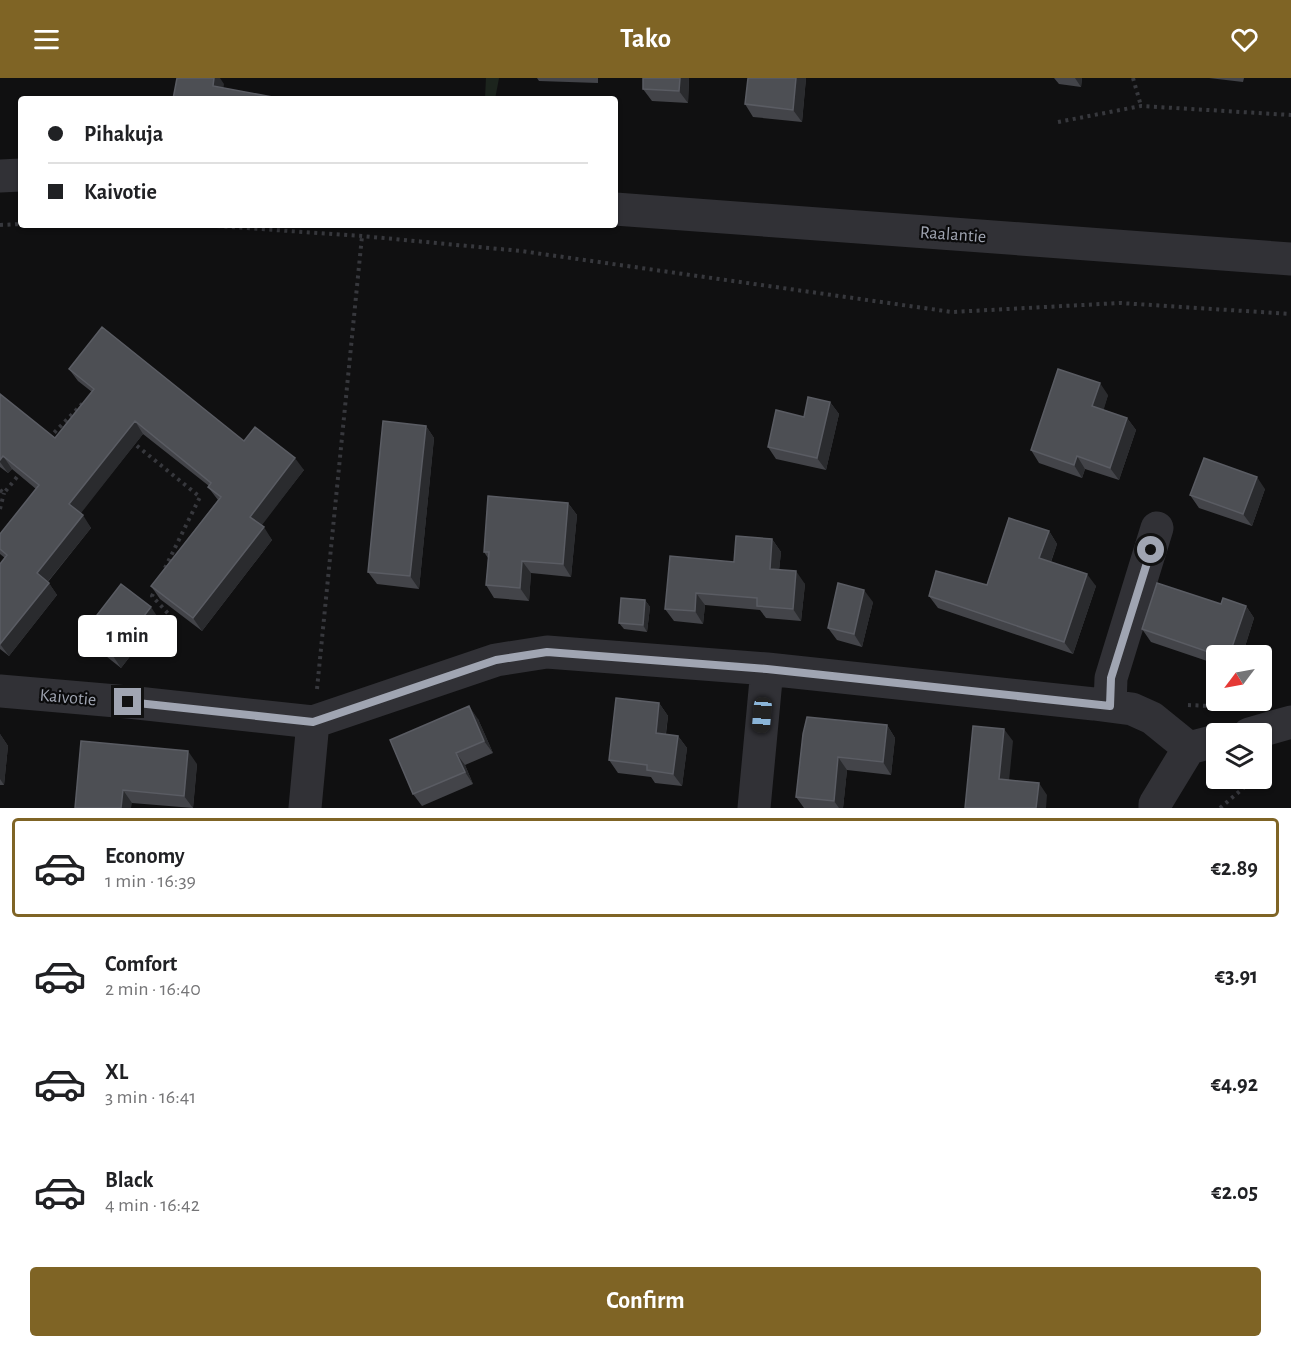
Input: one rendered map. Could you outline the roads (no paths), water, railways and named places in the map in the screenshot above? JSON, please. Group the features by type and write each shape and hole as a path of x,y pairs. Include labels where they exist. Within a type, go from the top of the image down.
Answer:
{"street":[{"path":"0,176 18,175"},
{"name":"Raalantie","path":"618,209 1291,259"},
{"path":"1110,706 1111,678 1157,528"},
{"name":"Kaivotie","path":"0,691 313,722 496,660 547,652 767,669 1132,709 1203,744 1155,806"},
{"path":"754,808 767,669"},
{"path":"1245,720 1291,722"},
{"path":"305,808 313,722"}]}
